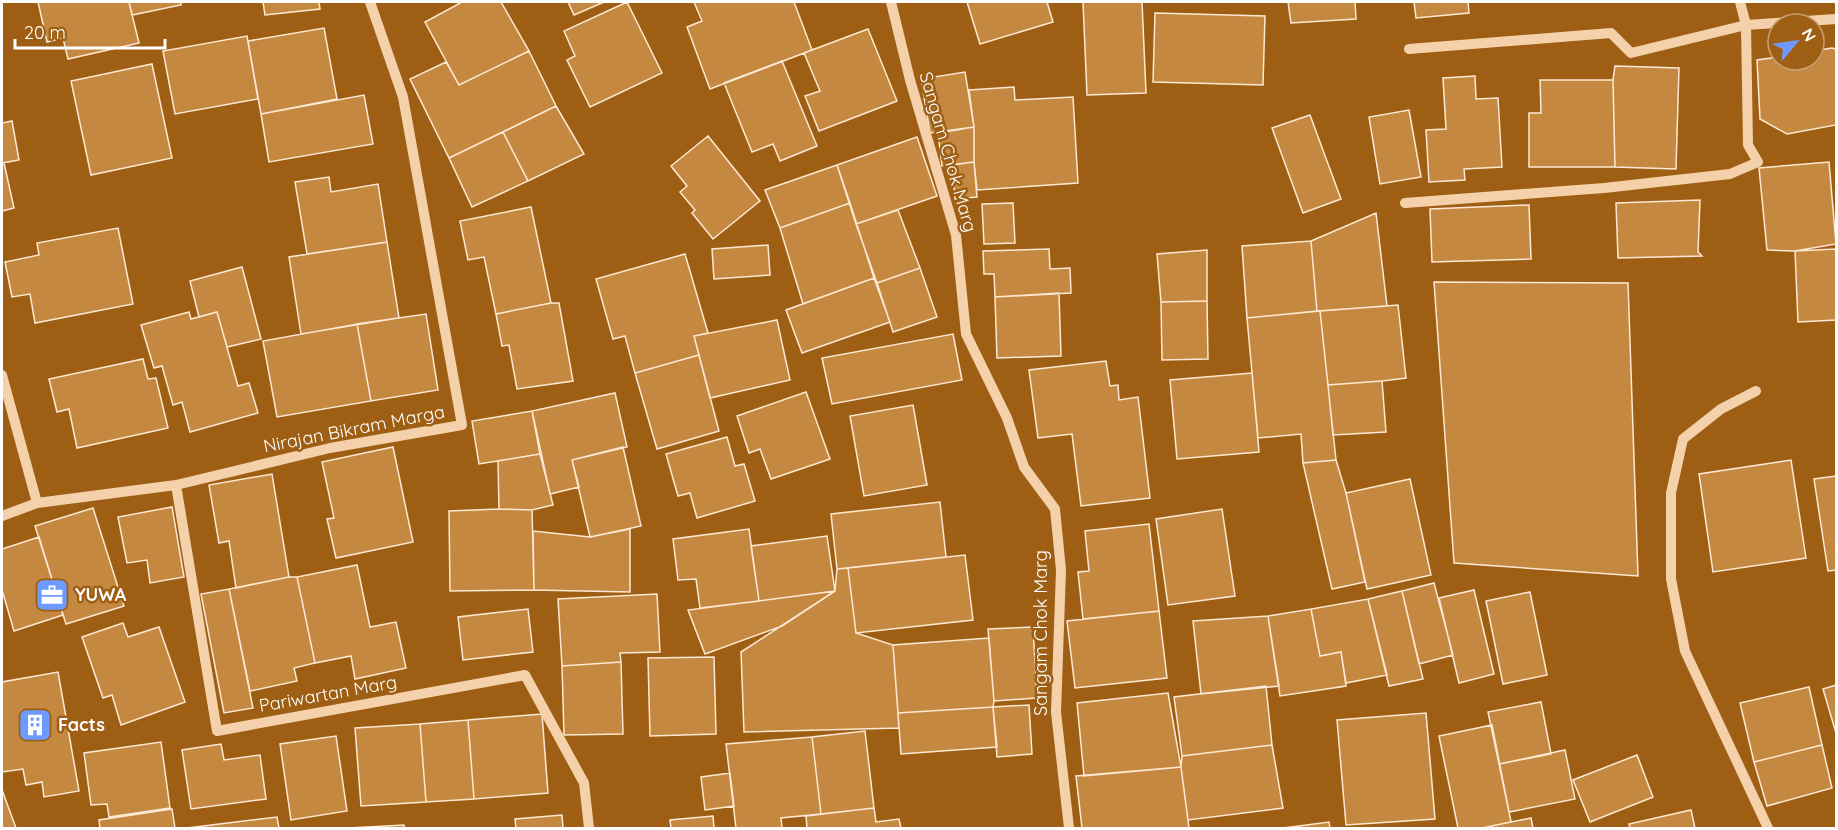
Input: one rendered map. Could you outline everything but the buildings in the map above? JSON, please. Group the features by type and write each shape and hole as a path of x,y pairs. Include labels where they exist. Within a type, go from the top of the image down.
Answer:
{"street":[{"name":"Nirajan Bikram Marga","path":"2,516 37,503 176,485 330,448 462,425 403,97 370,2"},
{"name":"Sangam Chok Marg","path":"891,2 910,80 956,235 966,334 1007,418 1024,467 1055,509 1060,570 1056,712 1069,828"},
{"path":"1405,202 1604,188 1707,177 1730,174 1758,162 1748,145 1746,24 1740,2"},
{"path":"1409,49 1611,33 1631,52 1746,24 1836,19"},
{"path":"2,375 37,503"},
{"path":"1756,391 1722,409 1683,439 1671,493 1671,579 1685,651 1768,828"},
{"name":"Pariwartan Marg","path":"176,485 217,731 525,675 584,783 589,828"}],"place":[{"name":"YUWA","path":"52,595"},
{"name":"Facts","path":"35,725"}]}
